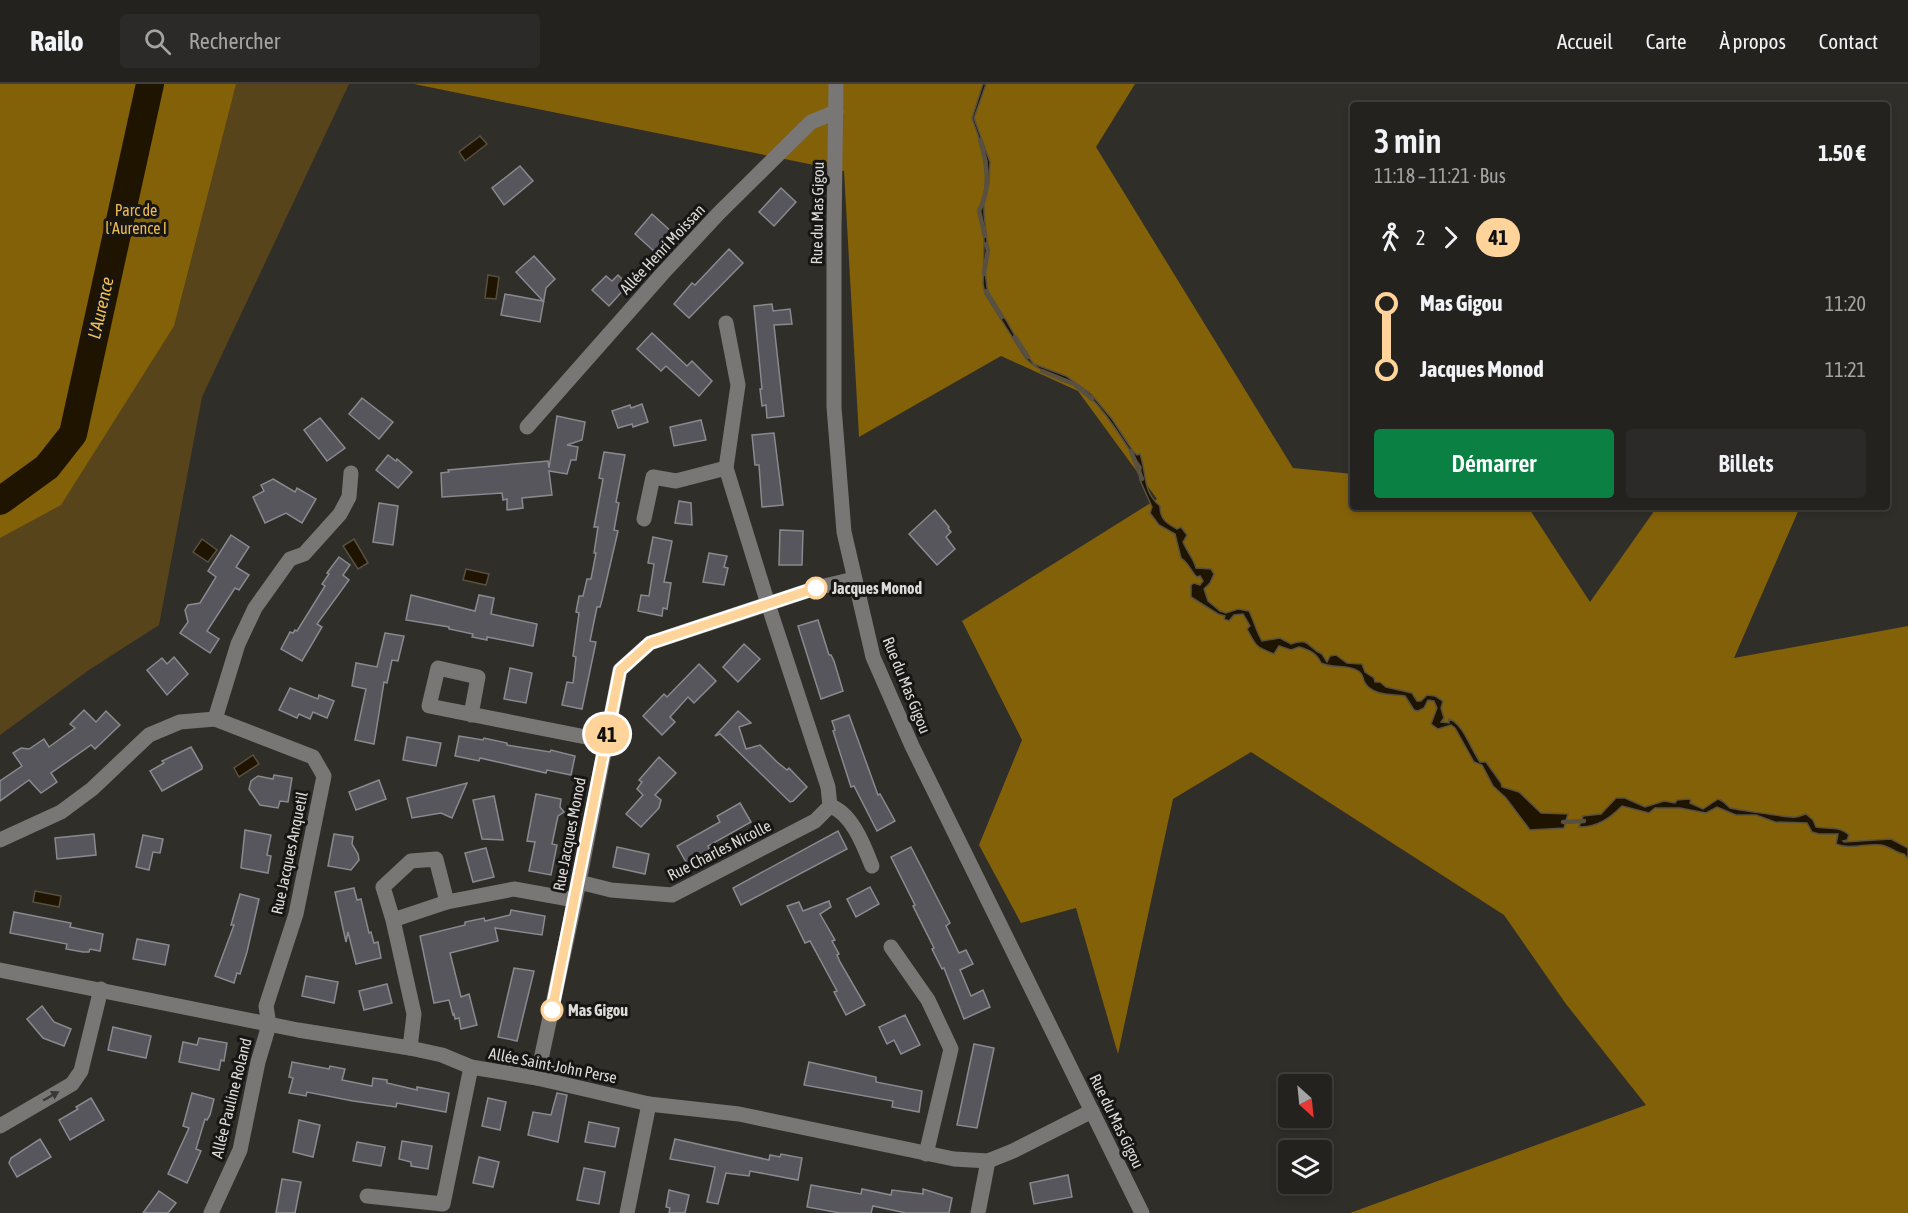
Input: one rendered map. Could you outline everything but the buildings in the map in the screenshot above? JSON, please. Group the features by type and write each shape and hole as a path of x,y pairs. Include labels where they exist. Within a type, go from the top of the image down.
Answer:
{"street":[{"name":"Rue du Mas Gigou","path":"836,84 834,407 844,532 873,657 912,746 1142,1213"},
{"name":"Allée Henri Moissan","path":"527,427 719,213 811,122 836,112"},
{"path":"726,323 738,385 726,468 828,787 830,806 838,809 851,824 872,866"},
{"path":"644,519 653,477 676,481 726,468"},
{"path":"215,719 238,644 255,608 290,559 304,554 339,514 349,496 351,473"},
{"name":"Rue Jacques Monod","path":"537,1078 579,882 620,670 650,643 816,588 854,579"},
{"path":"471,715 606,741"},
{"name":"Rue Jacques Anquetil","path":"0,840 60,812 92,789 149,735 180,722 215,719 313,757 324,776 296,914 266,1006 269,1025"},
{"name":"Rue Charles Nicolle","path":"579,882 611,890 672,896 814,821 830,806"},
{"path":"410,1048 414,1014 393,920 383,887 411,861 436,859 447,902"},
{"path":"393,920 447,902 514,889 575,900"},
{"path":"891,947 928,1000 951,1050 926,1154"},
{"name":"Allée Saint-John Perse","path":"0,970 269,1025 410,1048 442,1055 471,1067 537,1078 649,1104 739,1114 926,1154 988,1161 1013,1151 1092,1111"},
{"path":"0,1126 72,1084 81,1071 101,989"},
{"name":"Allée Pauline Roland","path":"211,1213 240,1150 258,1062 269,1025"},
{"path":"367,1196 443,1204 471,1067"},
{"path":"627,1213 649,1104"},
{"path":"978,1213 988,1161"}],"green space":[{"name":"Parc de l'Aurence I","path":"0,84 349,84 202,397 159,625 89,670 0,735"},
{"path":"0,84 236,84 174,326 61,505 0,538"},
{"path":"414,84 1135,84 1096,147 1293,468 1350,474 1350,510 1530,510 1590,602 1655,510 1799,510 1734,658 1908,626 1908,1213 1350,1213 1646,1105 1566,1004 1504,915 1251,752 1173,799 1118,1054 1076,908 1021,923 979,845 1022,740 962,621 1157,499 1078,391 1001,356 859,437 844,171"}],"shaded area":[{"path":"983,84 986,84 974,118 990,162 984,214 988,250 985,270 991,301 1034,364 1066,376 1091,394 1112,419 1133,451 1137,455 1140,454 1150,495 1160,506 1162,517 1177,529 1181,527 1187,535 1183,542 1196,568 1211,569 1214,574 1204,589 1208,601 1226,613 1238,609 1249,611 1262,641 1280,638 1291,644 1306,643 1322,654 1327,662 1330,656 1336,655 1347,663 1362,664 1365,672 1374,678 1375,682 1412,693 1417,701 1421,701 1427,695 1435,696 1443,701 1441,708 1444,718 1441,722 1449,723 1449,719 1458,726 1480,762 1486,762 1502,787 1519,792 1541,813 1568,814 1564,828 1530,830 1506,798 1493,786 1482,765 1474,762 1455,728 1451,725 1438,729 1431,724 1437,708 1434,701 1428,700 1424,708 1414,710 1405,696 1383,694 1373,690 1368,687 1358,671 1321,663 1315,654 1306,649 1299,647 1291,650 1279,646 1274,654 1255,643 1247,629 1250,626 1243,614 1234,615 1229,621 1224,619 1225,616 1191,597 1191,585 1194,583 1200,585 1203,581 1181,558 1175,534 1159,525 1150,513 1152,507 1140,480 1141,467 1120,436 1087,394 1072,383 1038,368 1026,359 985,294 983,224 979,211 987,182 987,161 972,118"},
{"path":"480,136 487,144 465,161 459,152"},
{"path":"488,275 499,277 496,299 485,298"},
{"path":"202,539 217,550 208,562 193,552"},
{"path":"354,539 368,563 358,569 343,546"},
{"path":"466,569 489,574 486,585 463,580"},
{"path":"253,755 259,764 239,777 234,768"},
{"path":"1616,798 1625,798 1645,807 1664,801 1675,803 1677,800 1689,799 1690,803 1703,809 1718,799 1733,809 1794,817 1806,814 1813,820 1816,827 1846,832 1849,835 1844,842 1891,839 1908,848 1908,859 1904,854 1884,846 1841,846 1836,844 1838,834 1812,832 1807,823 1775,822 1756,815 1736,815 1717,807 1706,813 1680,808 1655,808 1649,813 1622,806 1602,821 1591,826 1579,827 1583,816 1601,814"},
{"path":"35,891 61,896 59,907 33,902"}],"waterway":[{"name":"L'Aurence","path":"0,501 47,467 73,434 150,84"},
{"path":"980,140 987,176 983,203 979,211 985,236"},
{"path":"984,274 988,250 986,244"},
{"path":"986,291 1002,317"},
{"path":"1015,337 1028,357"},
{"path":"1042,371 1074,384 1092,399"},
{"path":"1131,451 1142,479"},
{"path":"1563,822 1584,821"}],"bus line":[{"name":"41","path":"552,1010 620,670 650,643 816,588"}],"place":[{"name":"Jacques Monod","path":"816,588"},
{"name":"Mas Gigou","path":"552,1010"}]}
